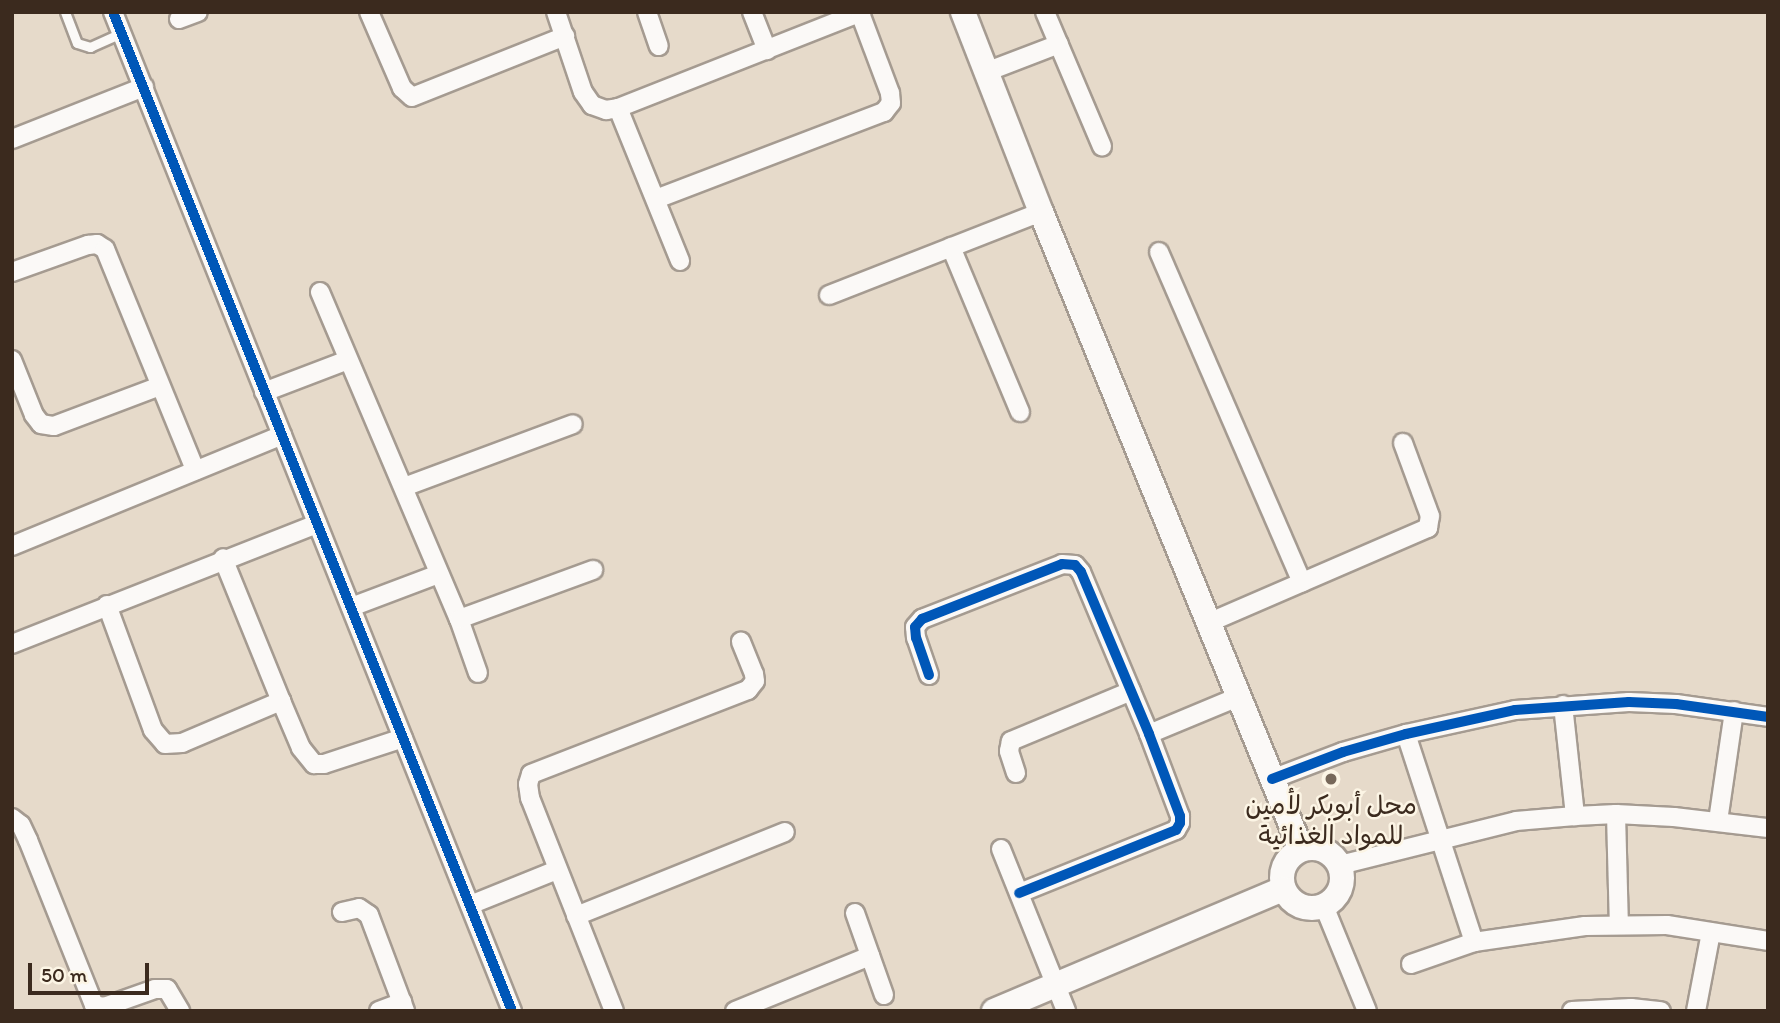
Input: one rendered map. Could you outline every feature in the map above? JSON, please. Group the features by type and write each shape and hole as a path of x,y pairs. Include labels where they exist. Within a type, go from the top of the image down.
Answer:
{"main road":[{"path":"962,12 1301,849"},
{"path":"1319,848 1335,858 1340,866 1340,889 1324,906 1315,908 1296,904 1283,889 1281,879 1286,861 1301,849 1319,848"},
{"path":"994,1011 1283,889"}],"street":[{"path":"113,12 512,1011"},
{"path":"179,19 198,12"},
{"path":"369,12 402,88 412,97 565,36"},
{"path":"555,12 583,92 592,105 606,110 618,108 861,13 890,93 891,103 884,112 656,199"},
{"path":"647,12 659,47"},
{"path":"752,12 767,50"},
{"path":"1045,12 1101,146"},
{"path":"986,72 1059,44"},
{"path":"12,139 144,87"},
{"path":"618,108 680,261"},
{"path":"829,295 1041,212"},
{"path":"12,272 88,245 97,244 104,249 195,470"},
{"path":"951,247 1020,412"},
{"path":"1159,252 1302,582"},
{"path":"320,292 459,619 478,673"},
{"path":"12,360 34,415 41,424 54,426 160,386"},
{"path":"264,392 348,360"},
{"path":"404,487 573,424"},
{"path":"12,546 282,435"},
{"path":"1208,623 1428,528 1430,516 1403,443"},
{"path":"12,644 223,558 317,524"},
{"path":"223,558 301,748 314,764 324,764 403,738"},
{"path":"929,675 916,638 915,627 922,619 1069,563 1081,572 1132,691 1180,816 1176,830 1019,893"},
{"path":"459,619 593,570"},
{"path":"351,607 439,573"},
{"path":"107,605 153,730 165,744 182,743 281,701"},
{"path":"614,1011 530,798 528,784 531,774 748,690 755,681 754,674 741,642"},
{"path":"1016,773 1009,751 1011,741 1132,691"},
{"path":"1149,734 1238,697"},
{"path":"1272,779 1343,752 1406,734 1515,710 1629,702 1734,711 1768,717"},
{"path":"1563,705 1575,816"},
{"path":"1718,821 1734,711"},
{"path":"1406,734 1474,942"},
{"path":"1616,814 1619,925"},
{"path":"1340,866 1516,821 1616,814 1718,821 1768,828"},
{"path":"12,818 21,825 28,840 94,1005 104,1007 155,989 167,989 180,1011"},
{"path":"576,916 785,832"},
{"path":"1001,849 1066,1011"},
{"path":"470,905 558,870"},
{"path":"1324,906 1367,1011"},
{"path":"342,912 359,908 369,915 403,1006 379,1011"},
{"path":"855,913 884,995"},
{"path":"1411,964 1474,942 1547,930 1667,925 1711,932 1767,935"},
{"path":"1696,1011 1711,932"},
{"path":"735,1011 870,956"},
{"path":"1572,1011 1630,1008 1661,1011"}],"lane":[{"path":"65,12 78,43 90,47 121,33"}],"cycle path":[{"path":"113,12 512,1011"},
{"path":"929,675 916,638 915,627 922,619 1062,564 1075,565 1081,572 1149,734 1180,816 1180,823 1176,830 1019,893"},
{"path":"1272,779 1343,752 1406,734 1515,710 1629,702 1676,704 1768,717"}],"place":[{"name":"محل أبوبكر لأمين للمواد الغذائية","path":"1331,779"}]}
